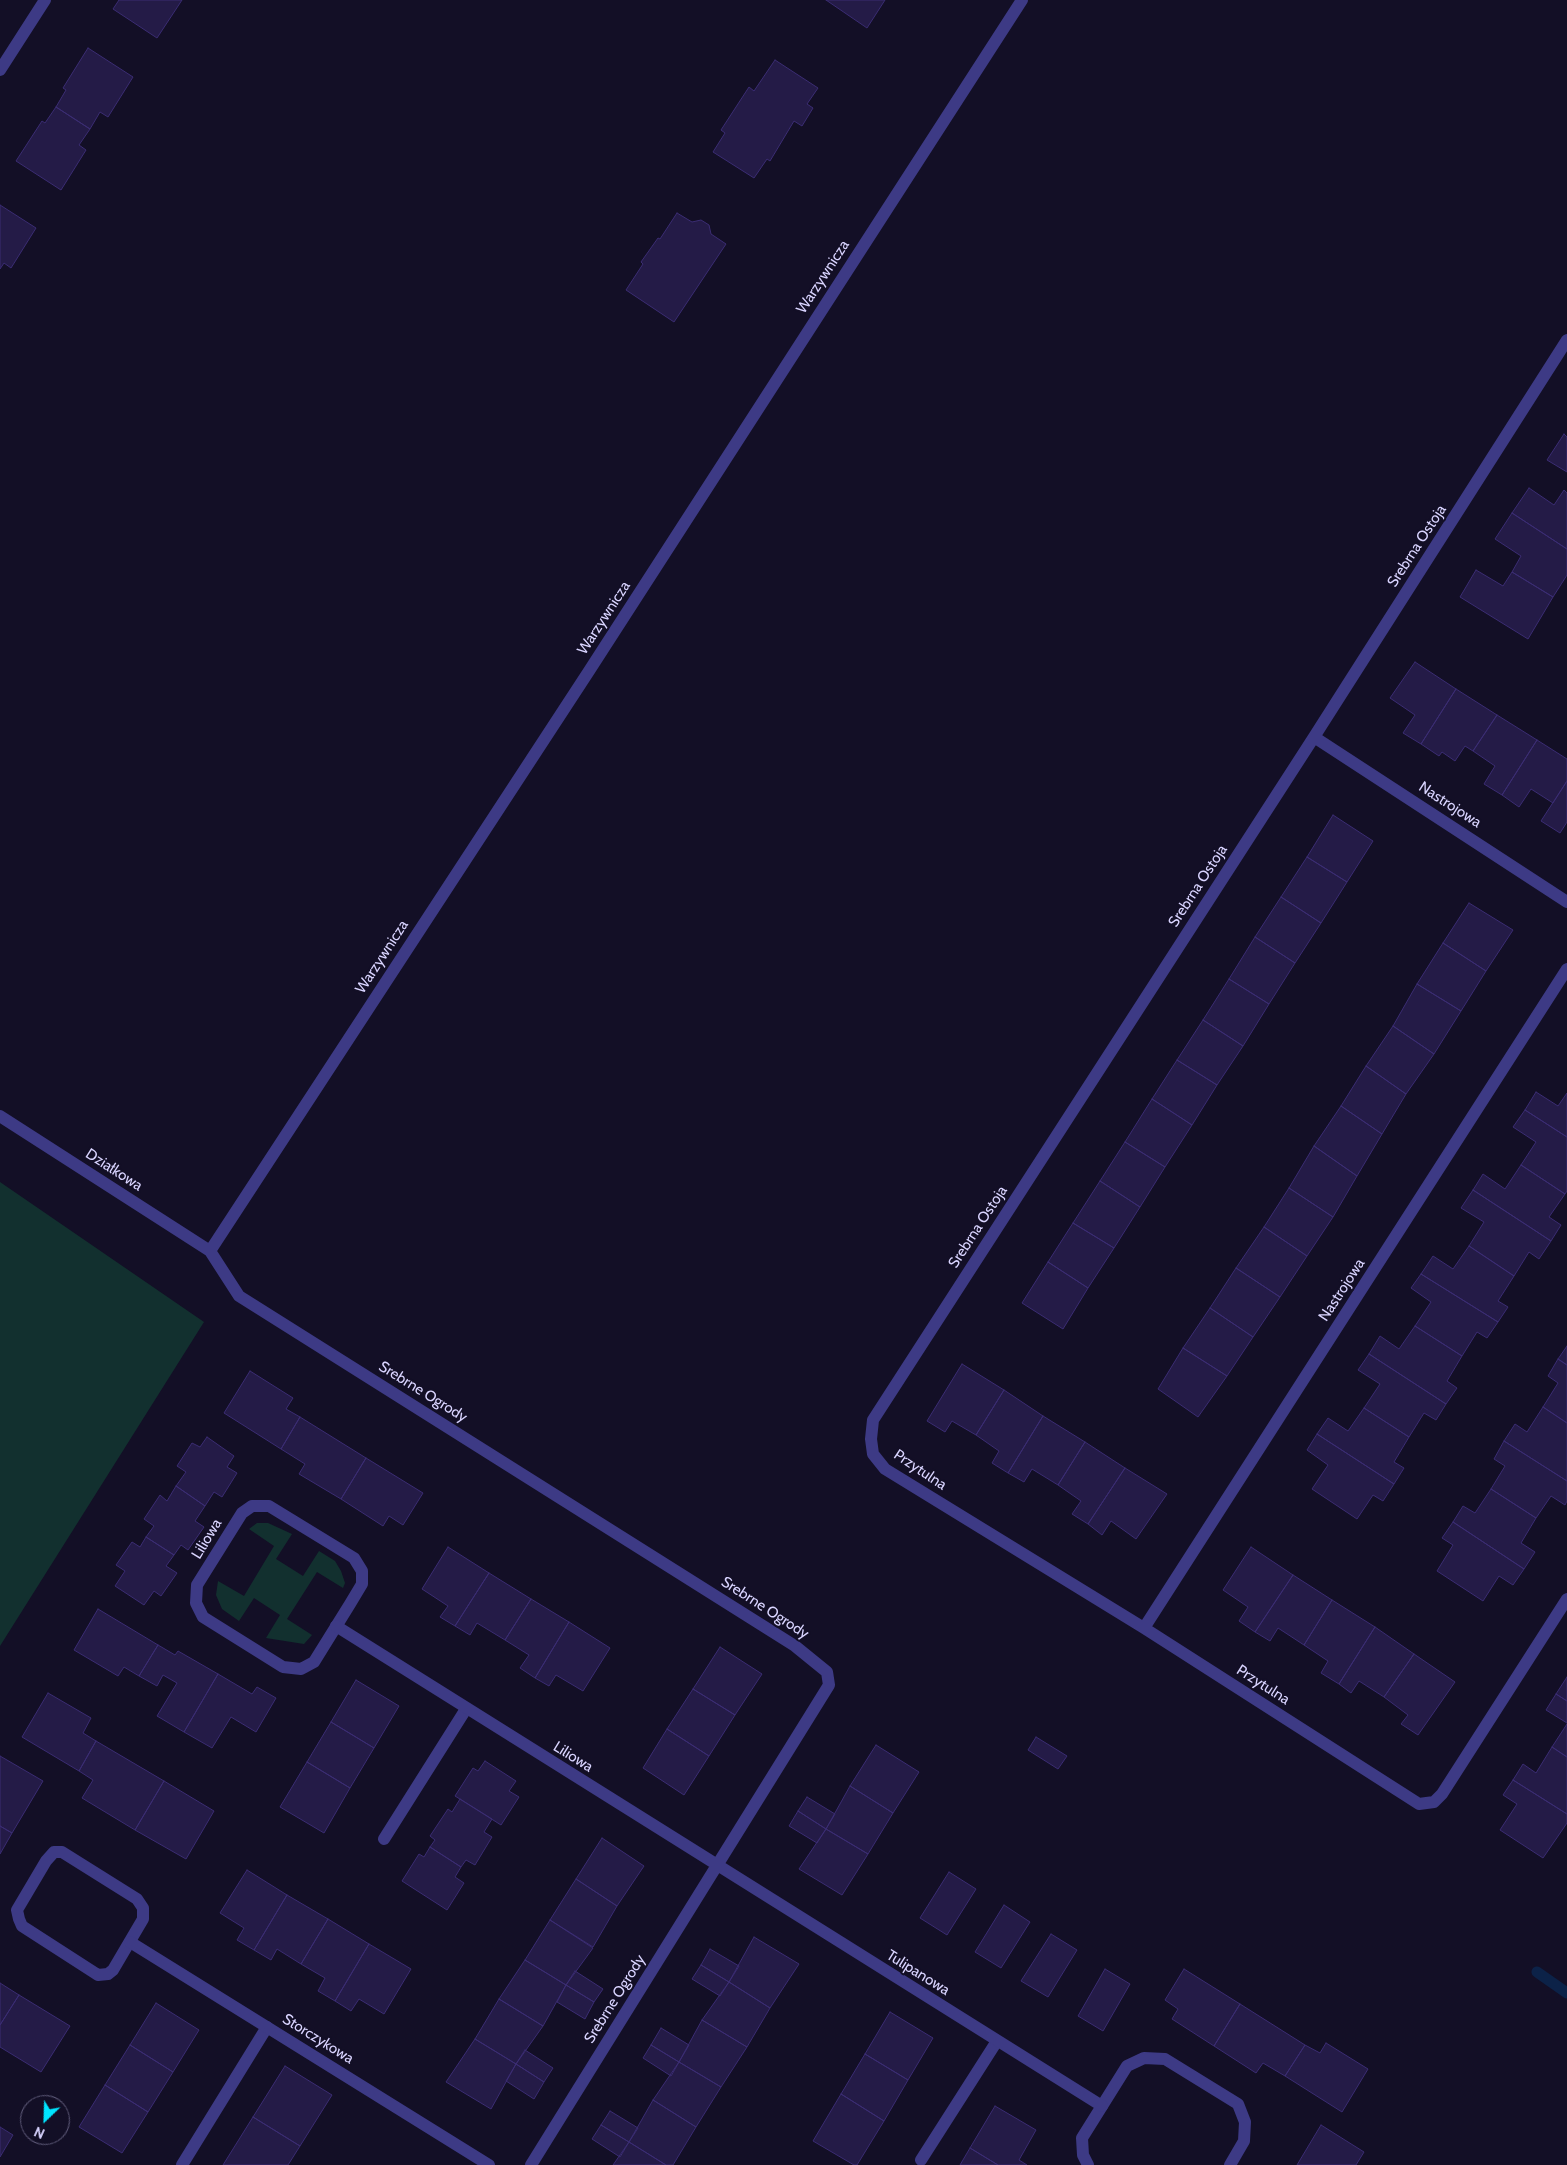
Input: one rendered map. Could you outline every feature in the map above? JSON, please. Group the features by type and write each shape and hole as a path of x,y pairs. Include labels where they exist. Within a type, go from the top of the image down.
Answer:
{"street":[{"path":"0,70 45,0"},
{"name":"Warzywnicza","path":"210,1251 1022,0"},
{"name":"Srebrna Ostoja","path":"873,1454 870,1439 873,1420 1314,737 1567,340"},
{"name":"Nastrojowa","path":"1314,737 1567,902"},
{"name":"Nastrojowa","path":"1144,1628 1567,969"},
{"name":"Działkowa","path":"0,1116 210,1251"},
{"name":"Srebrne Ogrody","path":"210,1251 239,1296 795,1646 827,1672 829,1685 531,2165"},
{"name":"Przytulna","path":"873,1454 885,1469 1144,1628 1419,1804 1434,1802 1442,1794 1567,1599"},
{"name":"Liliowa","path":"252,1506 269,1506 354,1558 362,1570 362,1584 336,1626 314,1662 301,1669 283,1667 203,1617 196,1603 197,1586 242,1513 252,1506"},
{"name":"Liliowa","path":"336,1626 717,1867"},
{"path":"384,1839 466,1710"},
{"path":"54,1852 62,1852 137,1899 143,1908 143,1918 130,1942 113,1970 108,1974 98,1975 22,1926 17,1910 46,1861 54,1852"},
{"name":"Tulipanowa","path":"717,1867 1102,2106"},
{"name":"Storczykowa","path":"130,1942 489,2165"},
{"path":"182,2165 267,2027"},
{"path":"921,2160 997,2041"},
{"path":"1088,2165 1083,2155 1082,2138 1127,2066 1144,2058 1165,2059 1238,2104 1244,2122 1244,2141 1230,2165"}],"green space":[{"path":"0,1182 204,1322 0,1646"},
{"path":"257,1523 268,1523 292,1534 276,1559 303,1576 319,1551 335,1561 341,1571 345,1583 343,1588 317,1572 287,1619 312,1635 304,1644 266,1638 280,1615 254,1598 239,1621 222,1609 216,1595 218,1581 244,1596 274,1546 249,1529"}],"building":[{"path":"119,0 182,0 157,38 113,9"},
{"path":"826,0 885,0 867,28"},
{"path":"88,48 133,77 108,117 100,112 90,129 56,107 66,90 63,88"},
{"path":"775,60 818,88 807,104 813,108 802,126 794,121 770,161 767,159 754,178 713,152 725,133 721,130 749,87 754,91"},
{"path":"56,107 90,129 79,145 86,150 61,190 16,161 42,121 45,123"},
{"path":"0,205 36,228 11,268 4,263 0,269"},
{"path":"677,213 692,222 701,220 709,225 711,234 726,244 674,322 626,290 643,264 641,262 658,238 660,239"},
{"path":"1564,434 1567,437 1567,472 1547,460"},
{"path":"1529,488 1554,505 1564,490 1567,493 1567,549 1512,513"},
{"path":"1512,513 1567,549 1567,575 1553,597 1512,572 1521,556 1495,539"},
{"path":"1476,570 1503,586 1512,572 1553,597 1528,639 1460,597"},
{"path":"1415,662 1456,689 1421,744 1403,733 1415,715 1390,698"},
{"path":"1456,689 1497,715 1473,751 1465,746 1455,761 1442,752 1439,756 1421,744"},
{"path":"1497,715 1537,740 1502,795 1484,784 1495,766 1473,751"},
{"path":"1537,740 1567,759 1567,781 1553,803 1531,789 1519,807 1502,795"},
{"path":"1567,781 1567,822 1560,833 1541,821"},
{"path":"1333,815 1373,841 1347,882 1307,857"},
{"path":"1307,857 1347,882 1321,923 1281,897"},
{"path":"1281,897 1321,923 1295,963 1255,937"},
{"path":"1469,903 1513,930 1486,971 1443,943"},
{"path":"1255,937 1295,963 1269,1004 1229,979"},
{"path":"1443,943 1486,971 1461,1011 1417,984"},
{"path":"1229,979 1269,1004 1243,1046 1203,1020"},
{"path":"1417,984 1461,1011 1434,1054 1393,1026"},
{"path":"1203,1020 1243,1046 1217,1085 1177,1060"},
{"path":"1393,1026 1434,1054 1406,1094 1366,1066"},
{"path":"1177,1060 1217,1085 1192,1125 1152,1099"},
{"path":"1366,1066 1406,1094 1382,1134 1341,1106"},
{"path":"1536,1092 1558,1106 1567,1093 1567,1137 1525,1110"},
{"path":"1152,1099 1192,1125 1165,1167 1125,1142"},
{"path":"1341,1106 1382,1134 1357,1176 1314,1146"},
{"path":"1525,1110 1567,1137 1567,1191 1565,1194 1521,1165 1536,1142 1513,1127"},
{"path":"1125,1142 1165,1167 1140,1207 1100,1181"},
{"path":"1314,1146 1357,1176 1333,1217 1289,1188"},
{"path":"1521,1165 1565,1194 1549,1217 1561,1225 1551,1241 1473,1190 1483,1174 1505,1189"},
{"path":"1100,1181 1140,1207 1114,1248 1073,1223"},
{"path":"1289,1188 1333,1217 1307,1256 1264,1227"},
{"path":"1473,1190 1551,1241 1539,1259 1529,1252 1514,1276 1469,1246 1484,1222 1461,1208"},
{"path":"1073,1223 1114,1248 1088,1288 1048,1262"},
{"path":"1264,1227 1307,1256 1280,1297 1236,1268"},
{"path":"1469,1246 1514,1276 1498,1301 1508,1307 1498,1322 1421,1274 1433,1256 1453,1269"},
{"path":"1048,1262 1088,1288 1063,1329 1022,1303"},
{"path":"1236,1268 1280,1297 1253,1337 1210,1308"},
{"path":"1421,1274 1498,1322 1487,1338 1477,1332 1462,1356 1415,1326 1431,1302 1411,1288"},
{"path":"1210,1308 1253,1337 1227,1376 1183,1348"},
{"path":"1415,1326 1462,1356 1447,1381 1457,1388 1446,1404 1369,1354 1380,1336 1399,1349"},
{"path":"1567,1346 1567,1365 1558,1359"},
{"path":"1183,1348 1227,1376 1198,1417 1158,1389"},
{"path":"1369,1354 1446,1404 1436,1420 1424,1413 1409,1437 1364,1408 1380,1384 1358,1370"},
{"path":"1558,1359 1567,1365 1567,1423 1543,1407 1558,1383 1548,1376"},
{"path":"962,1364 1004,1390 976,1435 952,1421 945,1432 927,1421"},
{"path":"250,1371 293,1398 286,1409 300,1417 281,1449 224,1413"},
{"path":"1004,1390 1043,1416 1008,1473 992,1463 999,1451 976,1435"},
{"path":"1543,1407 1567,1423 1567,1481 1504,1441 1515,1424 1527,1432"},
{"path":"1364,1408 1409,1437 1394,1462 1404,1468 1394,1484 1317,1434 1328,1418 1348,1431"},
{"path":"1043,1416 1085,1442 1058,1485 1032,1469 1024,1482 1008,1473"},
{"path":"300,1417 366,1458 341,1499 299,1474 305,1464 281,1449"},
{"path":"1317,1434 1394,1484 1383,1501 1373,1495 1357,1519 1312,1489 1328,1465 1307,1450"},
{"path":"207,1437 234,1456 227,1467 237,1473 222,1497 214,1492 205,1506 176,1486 186,1472 177,1466 192,1443 200,1447"},
{"path":"1504,1441 1567,1481 1567,1501 1565,1505 1551,1496 1536,1518 1491,1489 1505,1466 1494,1459"},
{"path":"1085,1442 1125,1468 1088,1524 1072,1514 1081,1501 1058,1485"},
{"path":"366,1458 423,1493 403,1525 389,1516 383,1526 341,1499"},
{"path":"1125,1468 1167,1494 1136,1539 1111,1521 1102,1535 1088,1524"},
{"path":"176,1486 205,1506 195,1521 204,1527 188,1550 181,1545 174,1555 146,1537 154,1526 144,1519 160,1495 167,1501"},
{"path":"1491,1489 1536,1518 1521,1543 1535,1552 1524,1569 1453,1522 1463,1506 1475,1513"},
{"path":"1453,1522 1524,1569 1513,1585 1499,1576 1483,1601 1437,1571 1453,1545 1442,1538"},
{"path":"146,1537 174,1555 166,1566 177,1573 161,1596 154,1591 144,1605 115,1586 125,1571 116,1565 132,1542 140,1547"},
{"path":"448,1547 489,1573 455,1626 440,1617 448,1606 422,1589"},
{"path":"1251,1547 1293,1575 1255,1632 1239,1621 1248,1607 1223,1590"},
{"path":"489,1573 531,1599 505,1640 477,1623 470,1635 455,1626"},
{"path":"1293,1575 1332,1600 1304,1645 1278,1628 1270,1641 1255,1632"},
{"path":"531,1599 569,1622 535,1678 520,1668 529,1655 505,1640"},
{"path":"1332,1600 1375,1627 1339,1684 1321,1673 1328,1661 1304,1645"},
{"path":"98,1609 158,1645 139,1676 124,1667 118,1676 74,1650"},
{"path":"569,1622 610,1648 583,1691 556,1675 549,1686 535,1678"},
{"path":"1375,1627 1414,1654 1384,1697 1359,1681 1351,1693 1339,1684"},
{"path":"158,1645 175,1655 178,1651 218,1674 184,1732 157,1716 177,1683 163,1675 157,1686 139,1676"},
{"path":"720,1647 762,1674 735,1715 693,1689"},
{"path":"1414,1654 1455,1682 1418,1735 1401,1724 1408,1715 1384,1697"},
{"path":"218,1674 252,1694 257,1687 276,1698 256,1732 231,1717 212,1748 184,1732"},
{"path":"1567,1677 1567,1701 1556,1694"},
{"path":"356,1680 399,1706 374,1748 331,1722"},
{"path":"693,1689 735,1715 709,1756 667,1729"},
{"path":"48,1693 91,1718 83,1733 96,1741 79,1771 22,1737"},
{"path":"1556,1694 1567,1701 1567,1723 1546,1710"},
{"path":"331,1722 374,1748 350,1788 307,1762"},
{"path":"1567,1724 1567,1757 1552,1747"},
{"path":"667,1729 709,1756 684,1795 643,1768"},
{"path":"1036,1737 1067,1756 1058,1769 1028,1750"},
{"path":"96,1741 164,1781 135,1830 82,1798 93,1780 79,1771"},
{"path":"876,1745 919,1772 893,1813 850,1786"},
{"path":"1552,1747 1567,1757 1567,1814 1513,1780 1523,1764 1536,1773"},
{"path":"0,1756 43,1781 12,1833 0,1826"},
{"path":"485,1761 516,1781 509,1791 519,1797 501,1825 455,1796 473,1768 478,1771"},
{"path":"307,1762 350,1788 324,1833 280,1807"},
{"path":"1513,1780 1567,1814 1567,1823 1543,1858 1500,1830 1517,1804 1503,1795"},
{"path":"164,1781 214,1811 186,1859 135,1830"},
{"path":"850,1786 893,1813 868,1854 826,1829"},
{"path":"807,1797 835,1814 826,1829 798,1811"},
{"path":"460,1799 492,1819 484,1832 492,1837 475,1865 466,1860 461,1867 430,1847 435,1840 430,1836 448,1809 452,1812"},
{"path":"798,1811 826,1829 817,1843 789,1826"},
{"path":"0,1826 12,1833 0,1854"},
{"path":"826,1829 868,1854 842,1895 799,1869"},
{"path":"602,1838 644,1866 617,1906 576,1879"},
{"path":"430,1847 461,1867 455,1877 464,1883 447,1910 402,1881 419,1854 424,1857"},
{"path":"247,1870 287,1895 254,1950 237,1940 244,1928 220,1913"},
{"path":"949,1872 976,1889 947,1935 920,1918"},
{"path":"576,1879 617,1906 593,1947 550,1920"},
{"path":"287,1895 328,1919 301,1964 277,1949 271,1960 254,1950"},
{"path":"1004,1905 1030,1922 1001,1968 975,1952"},
{"path":"328,1919 369,1944 335,2001 318,1991 325,1978 301,1964"},
{"path":"550,1920 593,1948 566,1985 525,1960"},
{"path":"1051,1934 1077,1950 1048,1997 1021,1981"},
{"path":"754,1937 799,1964 770,2008 729,1982"},
{"path":"369,1944 411,1969 384,2014 359,1999 351,2011 335,2001"},
{"path":"710,1949 739,1966 729,1982 701,1965"},
{"path":"525,1960 566,1985 543,2026 499,1999"},
{"path":"701,1965 729,1982 720,1996 692,1979"},
{"path":"1105,1969 1130,1984 1103,2031 1078,2016"},
{"path":"1184,1969 1240,2004 1214,2046 1172,2019 1178,2009 1165,2000"},
{"path":"575,1971 603,1989 594,2002 566,1985"},
{"path":"729,1982 770,2008 747,2047 702,2020"},
{"path":"0,1983 19,1995 0,2025"},
{"path":"566,1985 594,2002 585,2019 557,2002"},
{"path":"19,1995 70,2026 41,2072 0,2047 0,2025"},
{"path":"499,1999 543,2026 516,2064 475,2039"},
{"path":"156,2003 199,2030 173,2072 130,2045"},
{"path":"1240,2004 1305,2045 1285,2076 1263,2063 1256,2073 1214,2046"},
{"path":"890,2012 933,2038 908,2080 865,2054"},
{"path":"702,2020 747,2047 721,2087 679,2062"},
{"path":"661,2028 689,2045 679,2062 651,2045"},
{"path":"475,2039 516,2064 491,2109 446,2082"},
{"path":"1326,2043 1368,2069 1342,2112 1285,2076 1305,2045 1320,2053"},
{"path":"130,2045 173,2072 148,2112 105,2085"},
{"path":"651,2045 679,2062 671,2076 643,2058"},
{"path":"525,2050 553,2068 544,2082 516,2064"},
{"path":"865,2054 908,2080 884,2121 841,2094"},
{"path":"679,2062 721,2087 696,2127 653,2100"},
{"path":"516,2064 544,2082 534,2099 506,2081"},
{"path":"285,2066 332,2095 300,2146 253,2117"},
{"path":"105,2085 148,2112 122,2153 79,2127"},
{"path":"841,2094 884,2121 857,2165 813,2141"},
{"path":"653,2100 696,2127 673,2165 666,2165 629,2142"},
{"path":"995,2106 1036,2130 1019,2160 1027,2165 998,2165 970,2148"},
{"path":"610,2111 638,2128 629,2142 601,2125"},
{"path":"253,2117 300,2146 288,2165 223,2165"},
{"path":"601,2125 629,2142 620,2157 592,2139"},
{"path":"1321,2125 1364,2152 1356,2165 1297,2165"},
{"path":"0,2127 13,2135 0,2157"},
{"path":"629,2142 666,2165 613,2165"},
{"path":"970,2148 998,2165 960,2165"}],"waterway":[{"path":"1537,1972 1567,1993"}]}
